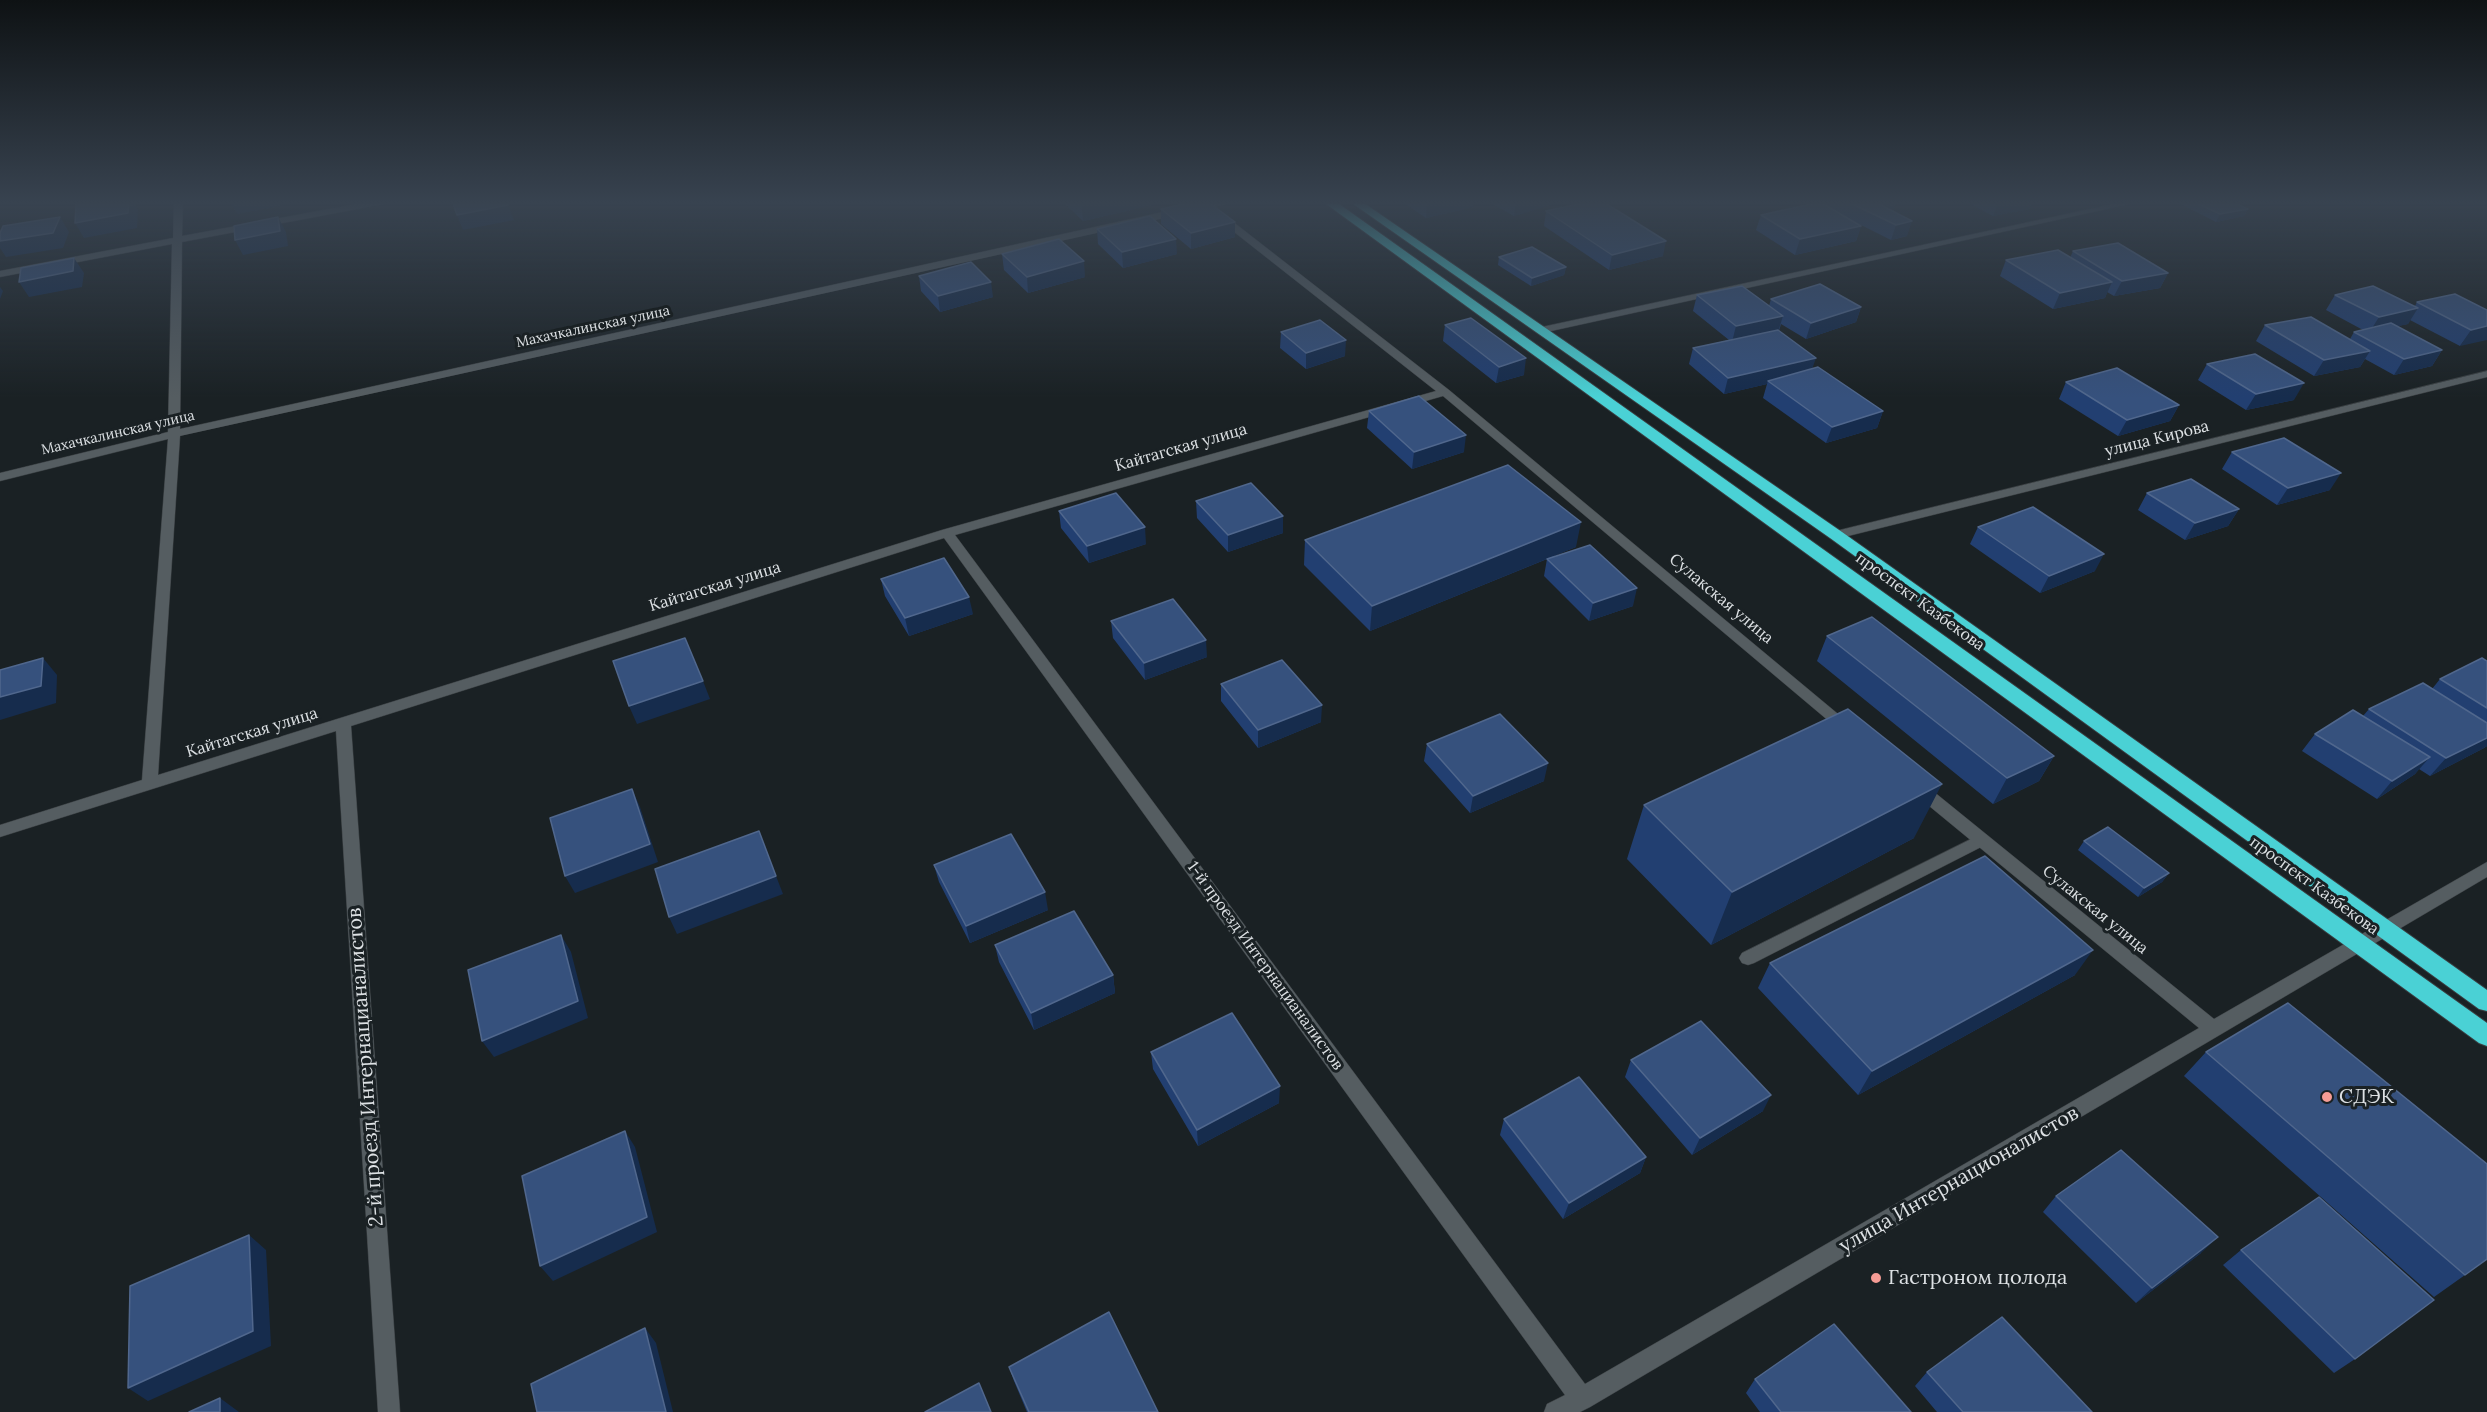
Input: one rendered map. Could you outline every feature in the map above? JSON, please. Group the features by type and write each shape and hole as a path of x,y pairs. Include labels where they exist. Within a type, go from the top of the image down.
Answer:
{"highway":[{"name":"проспект Казбекова","path":"1419,267 2487,1036"},
{"name":"проспект Казбекова","path":"1450,267 1836,536 2487,1002"}],"street":[{"path":"0,274 36,267"},
{"path":"150,784 174,434 177,267"},
{"name":"Махачкалинская улица","path":"0,477 174,434 919,267"},
{"name":"Сулакская улица","path":"1285,267 1445,392 1863,741"},
{"path":"1542,330 1834,267"},
{"name":"улица Кирова","path":"1836,536 2487,374"},
{"name":"Кайтагская улица","path":"0,831 947,533 1445,392"},
{"name":"1-й проезд Интернацианалистов","path":"947,533 1582,1399"},
{"name":"2-й проезд Интернацианалистов","path":"343,723 389,1412"},
{"name":"Сулакская улица","path":"1908,779 2214,1030"},
{"path":"1748,958 1981,840"},
{"path":"2385,930 2487,869"},
{"name":"улица Интернационалистов","path":"1555,1412 1582,1399 2385,930"}],"building":[{"path":"73,267 73,271 19,282 21,268"},
{"path":"953,267 976,267 991,282 938,296 919,276"},
{"path":"1016,267 1063,267 1027,277"},
{"path":"1515,267 1566,267 1532,278"},
{"path":"2017,267 2087,267 2112,282 2060,293"},
{"path":"2099,267 2158,267 2168,273 2122,281"},
{"path":"1820,284 1861,307 1811,323 1771,299"},
{"path":"1742,286 1783,316 1736,326 1697,295"},
{"path":"2373,286 2418,308 2379,317 2335,295"},
{"path":"2455,294 2487,310 2487,326 2471,330 2417,302"},
{"path":"2311,317 2370,351 2324,360 2265,325"},
{"path":"1471,318 1526,358 1499,367 1445,325"},
{"path":"1320,320 1346,340 1306,353 1281,332"},
{"path":"2391,323 2442,350 2404,359 2354,332"},
{"path":"1778,330 1816,358 1728,378 1693,348"},
{"path":"2255,354 2304,383 2256,394 2207,364"},
{"path":"1818,367 1883,411 1832,427 1768,381"},
{"path":"2117,368 2179,405 2127,420 2066,382"},
{"path":"1419,396 1466,435 1414,452 1369,411"},
{"path":"2284,438 2341,473 2288,488 2232,452"},
{"path":"1508,465 1581,522 1372,606 1305,540"},
{"path":"2191,479 2239,509 2195,523 2147,493"},
{"path":"1251,483 1283,516 1228,535 1196,501"},
{"path":"1116,493 1145,527 1087,546 1059,511"},
{"path":"2033,507 2104,554 2049,576 1978,527"},
{"path":"1590,545 1637,588 1593,603 1547,559"},
{"path":"944,558 969,597 905,618 881,579"},
{"path":"1173,599 1206,640 1144,663 1111,621"},
{"path":"1872,617 2054,756 2007,778 1827,636"},
{"path":"685,638 703,681 629,706 613,661"},
{"path":"43,658 41,686 0,697 0,670"},
{"path":"2482,658 2487,661 2487,708 2440,679"},
{"path":"1282,660 1322,705 1258,730 1221,684"},
{"path":"2423,683 2487,723 2487,738 2446,758 2369,709"},
{"path":"1848,709 1942,784 1732,892 1644,805"},
{"path":"2353,710 2430,757 2392,781 2315,734"},
{"path":"1500,714 1548,763 1473,796 1427,744"},
{"path":"632,789 650,844 565,876 550,818"},
{"path":"2108,827 2169,873 2144,888 2084,841"},
{"path":"759,831 776,876 669,917 655,869"},
{"path":"1011,834 1045,892 966,926 934,865"},
{"path":"1985,856 2093,950 1872,1071 1770,963"},
{"path":"1074,911 1113,975 1031,1013 995,945"},
{"path":"561,935 578,1001 482,1041 468,970"},
{"path":"2288,1003 2487,1164 2487,1259 2465,1275 2206,1052"},
{"path":"1232,1013 1280,1086 1197,1130 1151,1052"},
{"path":"1701,1021 1771,1095 1700,1138 1631,1060"},
{"path":"1579,1077 1646,1157 1569,1203 1504,1119"},
{"path":"625,1131 647,1217 540,1266 522,1176"},
{"path":"2121,1150 2218,1237 2152,1288 2056,1196"},
{"path":"2319,1197 2434,1300 2355,1359 2241,1250"},
{"path":"249,1235 253,1331 128,1388 130,1286"},
{"path":"1109,1312 1158,1412 1029,1412 1009,1367"},
{"path":"2002,1317 2092,1412 1963,1412 1927,1372"},
{"path":"1834,1324 1911,1412 1781,1412 1755,1379"},
{"path":"645,1328 666,1412 537,1412 531,1384"},
{"path":"979,1383 991,1412 925,1412"},
{"path":"220,1398 220,1412 189,1412"}],"place":[{"name":"СДЭК","path":"2327,1097"},
{"name":"Гастроном цолода","path":"1876,1278"}]}
